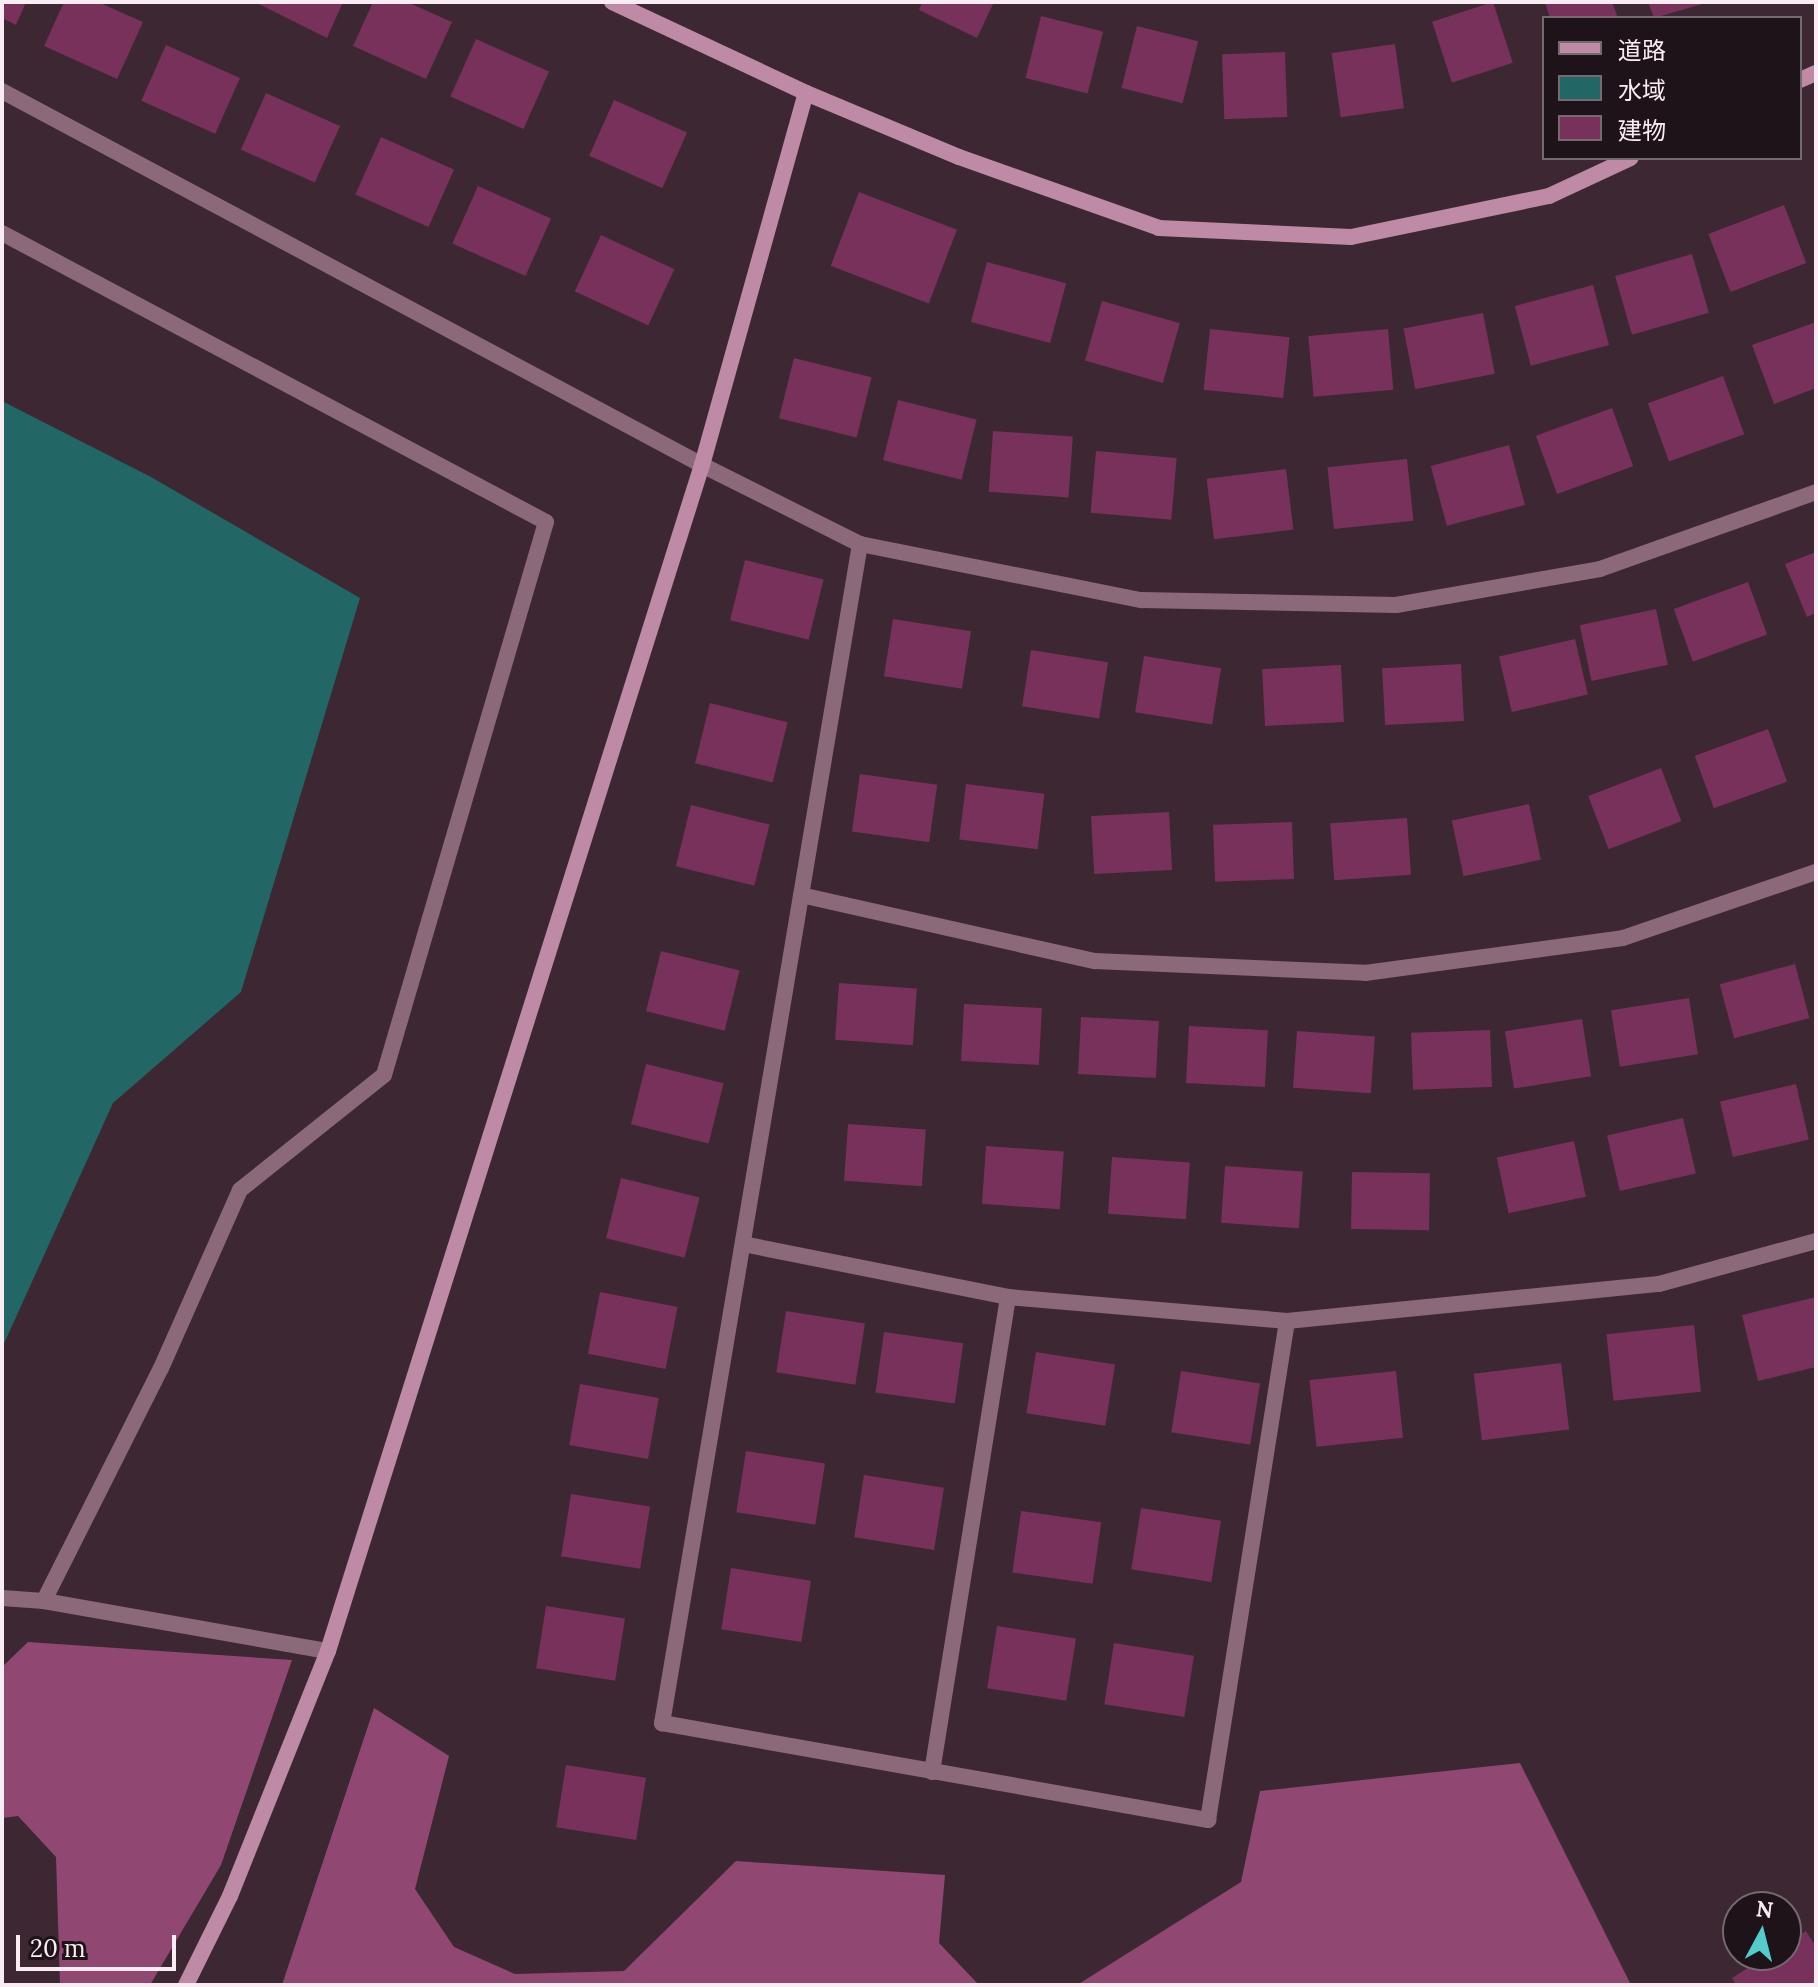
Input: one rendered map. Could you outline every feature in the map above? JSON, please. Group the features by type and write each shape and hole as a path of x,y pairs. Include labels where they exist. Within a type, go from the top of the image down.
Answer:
{"street":[{"path":"612,2 806,93 959,157 1159,228 1351,237 1549,196 1627,160"},
{"path":"2,91 702,465 860,544 1141,600 1396,605 1600,569 1816,492"},
{"path":"186,1985 230,1896 328,1651 702,465 806,93"},
{"path":"2,233 546,522 384,1075 240,1190 161,1368 44,1601"},
{"path":"860,544 662,1723 1208,1820 1287,1321"},
{"path":"801,895 1095,961 1365,973 1623,938 1816,872"},
{"path":"743,1244 1008,1297 1287,1321 1659,1284 1816,1241"},
{"path":"932,1772 1008,1297"},
{"path":"2,1598 44,1601 328,1651"}],"shaded area":[{"path":"28,1642 292,1660 221,1865 150,1985 60,1985 56,1857 18,1816 2,1818 2,1667"},
{"path":"374,1708 449,1756 415,1889 454,1947 515,1974 624,1971 736,1861 945,1875 939,1943 979,1985 282,1985"},
{"path":"1520,1763 1631,1985 1077,1985 1241,1882 1260,1791"}],"water":[{"path":"2,401 151,477 360,598 241,992 113,1103 2,1348"}],"building":[{"path":"2,2 26,2 16,25 2,18"},
{"path":"64,2 98,2 143,22 117,79 44,46"},
{"path":"255,2 343,2 327,38"},
{"path":"373,2 407,2 452,22 426,79 353,46"},
{"path":"922,2 994,2 977,38 919,10"},
{"path":"1493,2 1513,63 1452,83 1432,22"},
{"path":"1545,2 1612,2 1617,16 1549,16"},
{"path":"1648,2 1706,2 1661,16 1653,16"},
{"path":"1041,16 1103,31 1088,94 1026,78"},
{"path":"1137,26 1198,41 1183,103 1122,88"},
{"path":"476,39 549,72 523,129 450,97"},
{"path":"1395,44 1404,108 1341,117 1332,53"},
{"path":"166,45 240,78 215,134 141,101"},
{"path":"1285,52 1287,117 1224,119 1222,54"},
{"path":"266,93 340,126 315,183 241,150"},
{"path":"614,100 687,133 662,188 589,156"},
{"path":"381,137 454,170 428,227 355,195"},
{"path":"478,186 551,219 525,276 452,244"},
{"path":"859,192 957,230 929,303 831,266"},
{"path":"1784,205 1806,263 1731,292 1708,234"},
{"path":"601,235 674,269 648,325 575,291"},
{"path":"1692,254 1709,313 1632,335 1615,276"},
{"path":"987,262 1066,283 1050,343 971,322"},
{"path":"1593,285 1609,345 1531,366 1515,306"},
{"path":"1102,301 1180,323 1163,383 1085,361"},
{"path":"1483,313 1495,374 1415,389 1403,328"},
{"path":"1816,322 1816,388 1774,404 1752,345"},
{"path":"1210,329 1290,337 1283,398 1204,390"},
{"path":"1388,329 1393,390 1314,397 1308,336"},
{"path":"794,358 872,377 857,438 779,418"},
{"path":"1723,376 1744,434 1669,462 1648,403"},
{"path":"898,400 977,420 962,480 883,460"},
{"path":"1612,408 1633,466 1557,494 1536,436"},
{"path":"993,431 1073,437 1069,497 989,492"},
{"path":"1509,445 1525,505 1447,526 1431,466"},
{"path":"1096,451 1177,458 1171,520 1091,513"},
{"path":"1407,459 1413,521 1334,529 1327,467"},
{"path":"1286,469 1293,530 1214,539 1207,479"},
{"path":"1816,552 1816,613 1807,617 1785,564"},
{"path":"745,560 824,580 809,640 730,620"},
{"path":"1748,582 1767,635 1693,662 1674,609"},
{"path":"1656,609 1668,665 1592,681 1580,625"},
{"path":"893,619 971,631 962,689 884,676"},
{"path":"1575,639 1588,695 1512,712 1499,657"},
{"path":"1031,650 1108,662 1099,719 1022,706"},
{"path":"1144,656 1221,668 1212,725 1135,712"},
{"path":"1461,664 1464,721 1385,725 1382,668"},
{"path":"1341,665 1344,722 1265,726 1262,669"},
{"path":"710,703 788,722 773,783 695,763"},
{"path":"1768,729 1787,782 1714,808 1695,756"},
{"path":"1661,768 1681,821 1609,849 1588,796"},
{"path":"860,774 937,785 929,842 852,831"},
{"path":"966,784 1044,794 1038,849 959,840"},
{"path":"1529,804 1541,860 1464,876 1452,820"},
{"path":"691,805 770,825 754,886 676,866"},
{"path":"1169,812 1172,870 1094,874 1091,816"},
{"path":"1407,818 1411,875 1334,880 1330,823"},
{"path":"1292,822 1294,879 1215,882 1213,825"},
{"path":"661,951 740,971 725,1031 646,1011"},
{"path":"1795,964 1809,1018 1734,1038 1720,984"},
{"path":"839,983 917,988 913,1045 835,1040"},
{"path":"1689,998 1698,1054 1620,1067 1611,1010"},
{"path":"964,1004 1042,1008 1039,1065 961,1061"},
{"path":"1081,1017 1159,1021 1156,1078 1078,1074"},
{"path":"1582,1019 1591,1076 1514,1088 1505,1031"},
{"path":"1189,1026 1268,1030 1265,1087 1186,1083"},
{"path":"1490,1030 1492,1087 1413,1090 1411,1033"},
{"path":"1297,1031 1375,1036 1371,1093 1293,1088"},
{"path":"646,1064 724,1083 709,1144 631,1124"},
{"path":"1796,1084 1809,1140 1733,1157 1720,1102"},
{"path":"1683,1118 1696,1174 1620,1191 1607,1136"},
{"path":"848,1124 926,1129 922,1186 844,1181"},
{"path":"1574,1141 1586,1197 1509,1213 1497,1157"},
{"path":"986,1146 1064,1151 1060,1209 982,1204"},
{"path":"1112,1157 1190,1162 1186,1219 1108,1214"},
{"path":"1225,1166 1303,1171 1299,1228 1221,1223"},
{"path":"1352,1172 1430,1173 1429,1230 1351,1229"},
{"path":"621,1178 700,1198 685,1258 606,1238"},
{"path":"600,1292 678,1307 666,1369 588,1354"},
{"path":"1816,1297 1816,1367 1758,1381 1742,1315"},
{"path":"786,1311 865,1324 855,1385 776,1372"},
{"path":"1694,1325 1701,1392 1613,1401 1606,1334"},
{"path":"884,1332 963,1343 955,1404 876,1392"},
{"path":"1036,1352 1115,1365 1105,1426 1026,1413"},
{"path":"1561,1363 1569,1430 1482,1440 1474,1374"},
{"path":"1181,1371 1260,1384 1250,1445 1171,1432"},
{"path":"1396,1371 1403,1438 1316,1447 1309,1380"},
{"path":"580,1384 659,1398 648,1459 569,1445"},
{"path":"746,1451 825,1464 815,1525 736,1512"},
{"path":"864,1475 944,1488 934,1550 854,1537"},
{"path":"571,1494 650,1507 640,1569 561,1556"},
{"path":"1141,1508 1221,1521 1211,1582 1131,1569"},
{"path":"1021,1511 1101,1522 1093,1584 1012,1572"},
{"path":"731,1568 811,1581 801,1642 721,1629"},
{"path":"546,1606 625,1619 615,1681 536,1668"},
{"path":"997,1626 1076,1639 1066,1701 987,1688"},
{"path":"1114,1643 1194,1656 1184,1717 1104,1704"},
{"path":"566,1765 646,1778 636,1840 556,1827"},
{"path":"1806,1931 1816,1947 1816,1985 1736,1985 1732,1978 1743,1971 1802,1971 1802,1934"}]}
